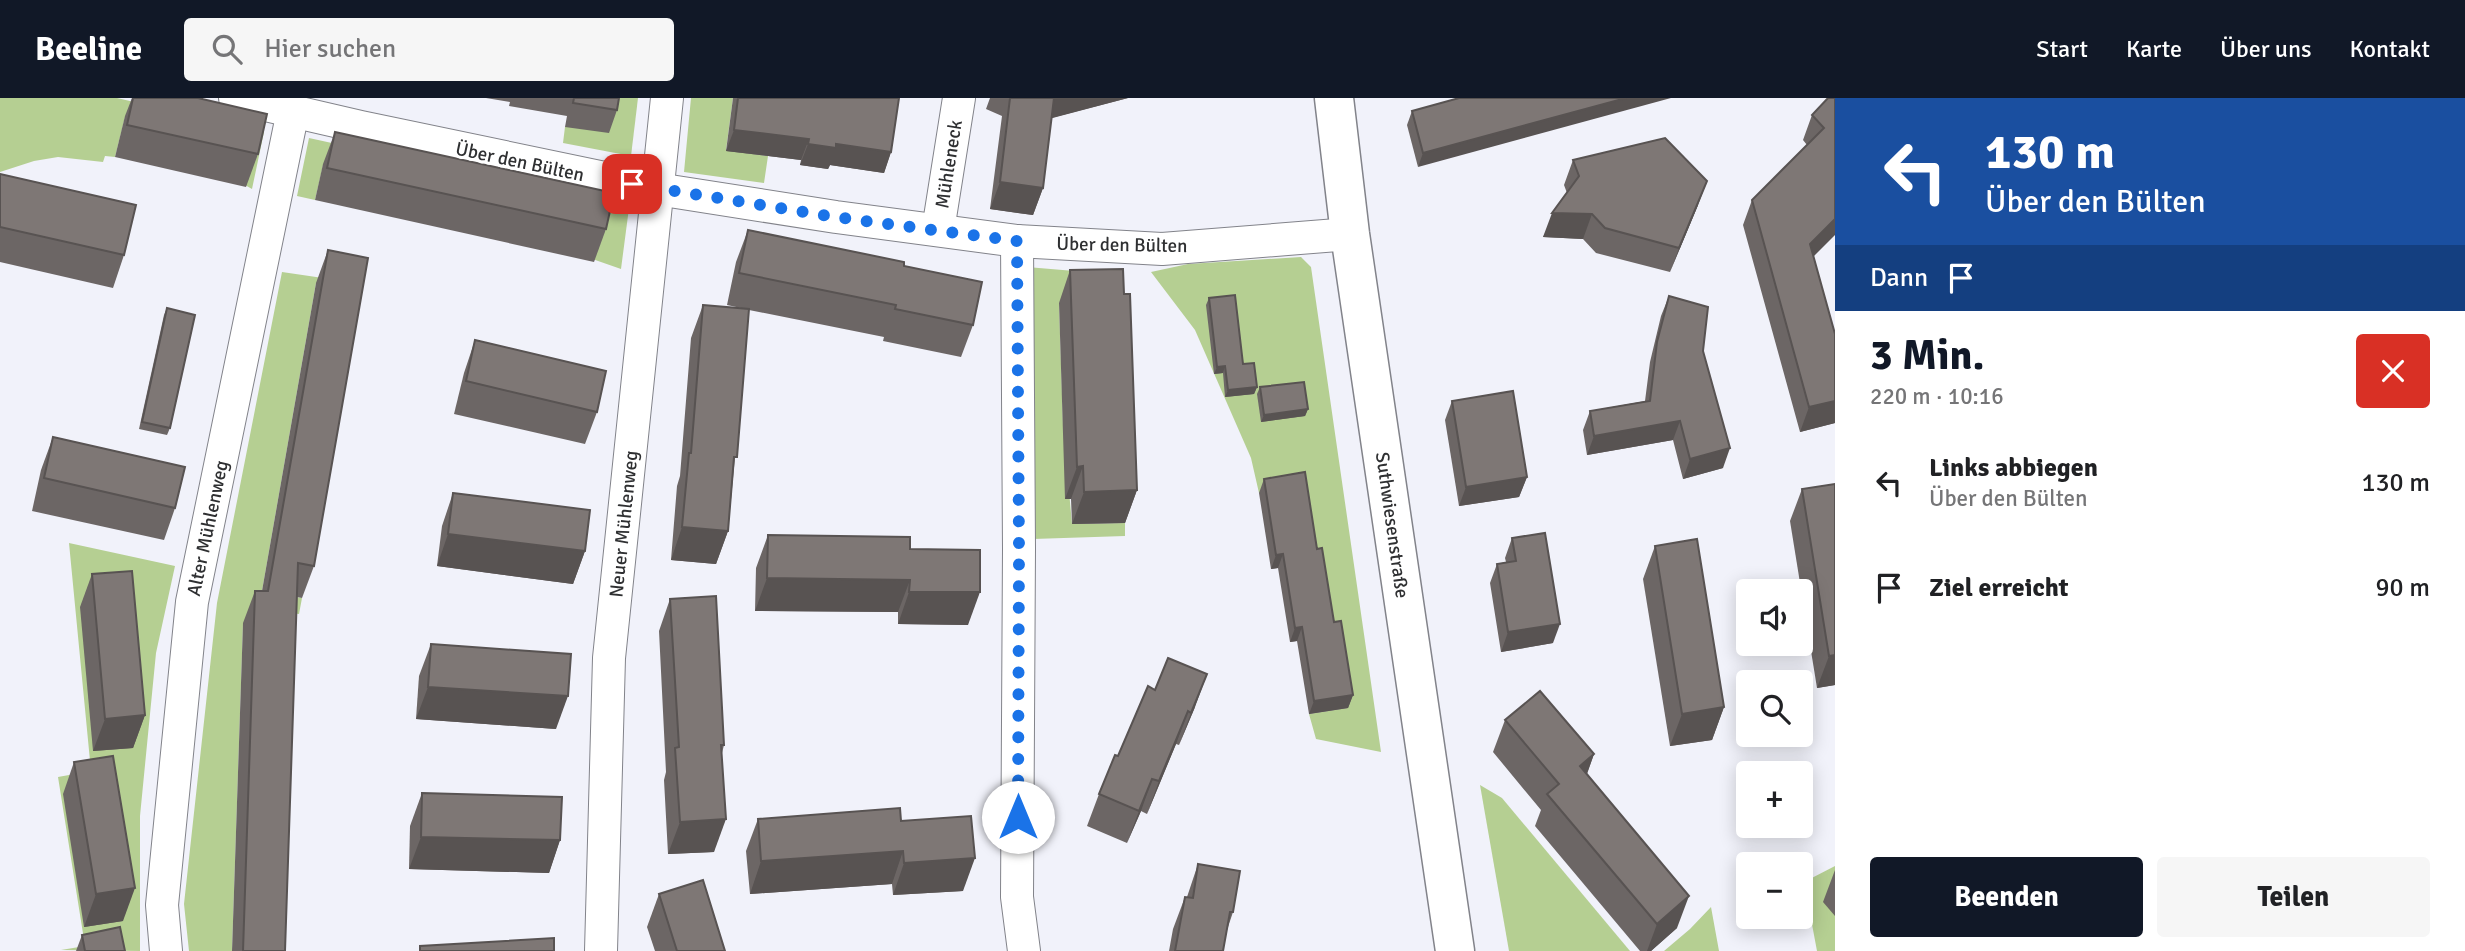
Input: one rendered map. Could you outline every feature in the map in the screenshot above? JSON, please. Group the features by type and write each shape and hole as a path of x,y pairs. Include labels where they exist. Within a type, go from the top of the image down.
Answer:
{"street":[{"name":"Über den Bülten","path":"235,98 657,189 1017,241 1162,249 1350,234"},
{"name":"Neuer Mühlenweg","path":"601,951 609,658 667,98"},
{"name":"Mühleneck","path":"938,230 958,98"},
{"name":"Suthwiesenstraße","path":"1334,98 1350,234 1455,951"},
{"name":"Alter Mühlenweg","path":"166,951 162,905 192,602 293,111"},
{"path":"1017,241 1017,897 1024,951"}],"green space":[{"path":"0,98 117,98 264,132 252,189 125,117 115,157 105,156 103,162 58,157 34,161 0,172"},
{"path":"614,98 638,98 631,156 563,143 565,127"},
{"path":"691,98 733,98 726,150 768,156 764,183 684,172"},
{"path":"309,138 629,208 621,269 323,165 315,200 297,196"},
{"path":"1301,257 1311,267 1381,752 1316,739 1309,714 1347,708 1300,486 1259,493 1251,458 1195,330 1151,272 1188,264"},
{"path":"1027,267 1110,274 1059,303 1063,425 1072,524 1125,523 1125,536 1033,539"},
{"path":"282,272 357,283 316,283 262,591 302,598 299,614 289,613 243,624 232,951 189,951 184,904 217,603"},
{"path":"69,543 175,566 156,653 140,816 140,951 61,950 85,946 58,777 91,771"},
{"path":"1480,785 1502,798 1630,951 1509,951"},
{"path":"1835,866 1835,951 1817,951 1813,929 1813,877"},
{"path":"1711,907 1719,951 1664,951 1690,929"}],"building":[{"path":"133,98 198,98 267,114 258,154 127,125"},
{"path":"574,98 619,98 617,110 573,103"},
{"path":"738,98 899,98 891,152 836,144 836,148 808,144 809,139 734,130"},
{"path":"1010,98 1054,98 1043,188 1000,182"},
{"path":"1459,98 1626,98 1423,153 1412,111"},
{"path":"1828,98 1835,98 1835,219 1810,244 1835,334 1835,401 1809,407 1752,200 1824,128 1812,115"},
{"path":"335,132 614,193 606,229 327,168"},
{"path":"1665,138 1707,181 1679,248 1605,228 1592,214 1552,213 1579,176 1573,160"},
{"path":"0,174 136,205 124,255 0,227"},
{"path":"748,230 904,262 904,266 982,282 973,325 895,309 896,305 739,273"},
{"path":"328,250 368,258 314,566 298,563 285,951 243,951 255,591 268,591"},
{"path":"1123,269 1124,294 1130,294 1137,490 1084,492 1083,466 1077,467 1070,270"},
{"path":"1235,295 1243,364 1254,363 1257,387 1228,390 1225,366 1217,367 1209,298"},
{"path":"1669,296 1708,307 1703,351 1730,448 1690,459 1680,421 1594,436 1590,411 1650,401 1657,342"},
{"path":"703,305 749,309 728,531 682,527"},
{"path":"167,308 195,315 170,428 142,422"},
{"path":"475,340 606,371 597,412 466,381"},
{"path":"1304,382 1308,409 1264,415 1260,387"},
{"path":"1513,391 1527,477 1466,487 1452,401"},
{"path":"53,437 185,467 175,508 44,478"},
{"path":"1305,472 1317,549 1322,548 1334,622 1341,621 1353,695 1314,701 1302,627 1295,628 1283,554 1276,555 1264,479"},
{"path":"1835,484 1835,655 1829,656 1802,489"},
{"path":"453,493 590,510 585,551 448,534"},
{"path":"1545,533 1560,624 1508,632 1497,564 1516,561 1512,538"},
{"path":"768,535 910,537 910,549 980,550 980,592 909,592 910,580 767,578"},
{"path":"1697,539 1724,707 1682,714 1655,546"},
{"path":"132,571 145,715 105,719 92,574"},
{"path":"716,596 726,819 680,822 675,748 679,747 670,599"},
{"path":"431,644 571,654 568,696 428,687"},
{"path":"1168,658 1207,674 1191,713 1188,711 1159,781 1152,779 1139,811 1099,794 1148,686 1155,690"},
{"path":"1540,691 1594,754 1580,766 1689,896 1657,924 1547,794 1559,784 1505,720"},
{"path":"113,756 135,888 96,894 74,762"},
{"path":"422,793 562,797 560,840 421,837"},
{"path":"900,808 901,821 971,816 975,858 904,863 903,851 761,861 758,819"},
{"path":"1198,864 1240,871 1223,951 1175,951 1185,897 1193,898"},
{"path":"703,880 725,951 677,951 659,894"},
{"path":"120,927 125,951 85,951 82,935"},
{"path":"554,938 554,951 420,951 420,946"}],"route":[{"path":"632,184 835,217 1017,241 1018,817"}]}
